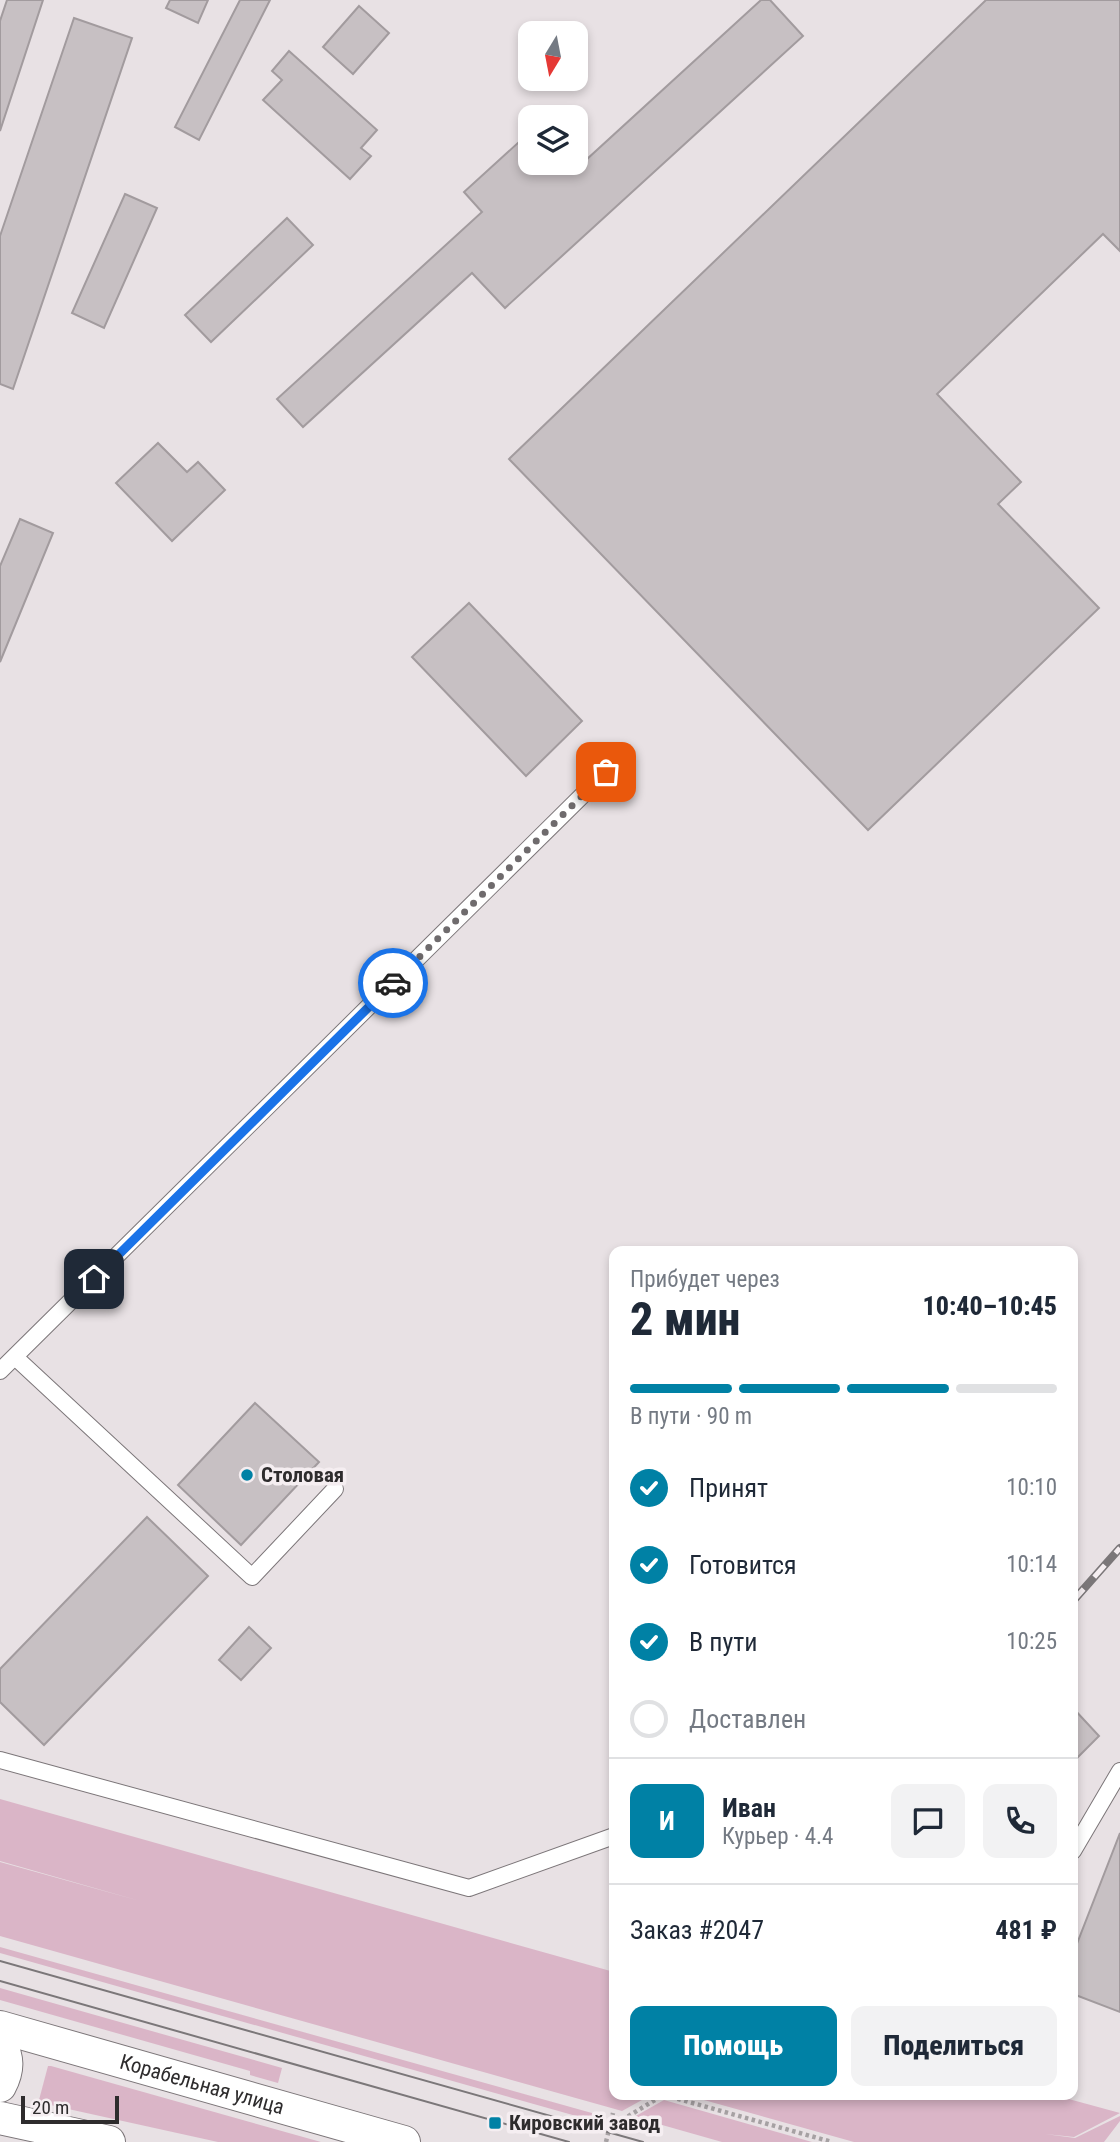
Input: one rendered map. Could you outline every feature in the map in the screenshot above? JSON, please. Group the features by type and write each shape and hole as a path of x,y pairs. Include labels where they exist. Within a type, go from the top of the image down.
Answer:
{"street":[{"name":"Корабельная улица","path":"0,2027 404,2142"},
{"path":"0,2042 7,2056 7,2073 0,2086"},
{"path":"0,2118 109,2142"}],"lane":[{"path":"0,1371 606,772"},
{"path":"15,1357 252,1577 335,1489"},
{"path":"0,1760 469,1888 609,1838"},
{"path":"1078,1842 1120,1771"}],"path":[{"path":"622,2120 656,2100"},
{"path":"682,2100 832,2142"},
{"path":"606,2142 613,2113"}],"shaded area":[{"path":"0,1799 609,1971 609,2100 642,2100 622,2111 0,1936 0,1862 140,1901 0,1861"},
{"path":"0,1947 599,2115 602,2121 601,2123 0,1953"},
{"path":"0,1988 282,2068 278,2083 250,2075 250,2071 0,2000"},
{"path":"48,2066 321,2142 218,2142 41,2103 39,2100"},
{"path":"664,2100 812,2142 722,2142 634,2117"},
{"path":"704,2100 1072,2100 1120,2113 1074,2137 1045,2134 1075,2138 1120,2116 1120,2121 1104,2142 854,2142"}],"building":[{"path":"7,0 43,0 0,131 0,21"},
{"path":"170,0 208,0 198,23 166,8"},
{"path":"240,0 270,0 199,140 175,127"},
{"path":"761,0 770,0 803,36 505,308 472,273 303,427 277,399 482,212 464,192 518,143 518,175 588,175 588,158"},
{"path":"986,0 1120,0 1120,251 1103,234 937,394 1021,482 998,504 1099,608 868,830 509,459"},
{"path":"359,6 389,33 353,74 323,47"},
{"path":"74,18 132,38 13,389 0,384 0,236"},
{"path":"289,51 377,130 361,148 371,156 350,179 263,100 282,80 272,71"},
{"path":"125,194 157,208 104,328 72,313"},
{"path":"287,218 313,245 211,342 185,315"},
{"path":"158,443 187,472 198,462 225,490 172,541 116,483"},
{"path":"20,519 53,533 0,662 0,566"},
{"path":"469,603 582,721 526,776 412,657"},
{"name":"Столовая","path":"255,1403 319,1462 241,1545 178,1485"},
{"path":"147,1517 208,1576 44,1745 0,1702 0,1669"},
{"path":"249,1627 271,1648 241,1680 219,1660"},
{"path":"1078,1713 1099,1736 1078,1757"},
{"path":"1120,1833 1120,2012 1078,1996 1078,1941"}],"tram line":[{"path":"0,1961 643,2142"},
{"path":"0,1981 569,2142"}],"railway":[{"path":"1078,1595 1120,1548"}],"way so far":[{"path":"393,983 606,772"}],"place":[{"name":"Столовая","path":"247,1475"},
{"name":"Кировский завод","path":"495,2123"}],"route":[{"path":"94,1279 393,983"}]}
